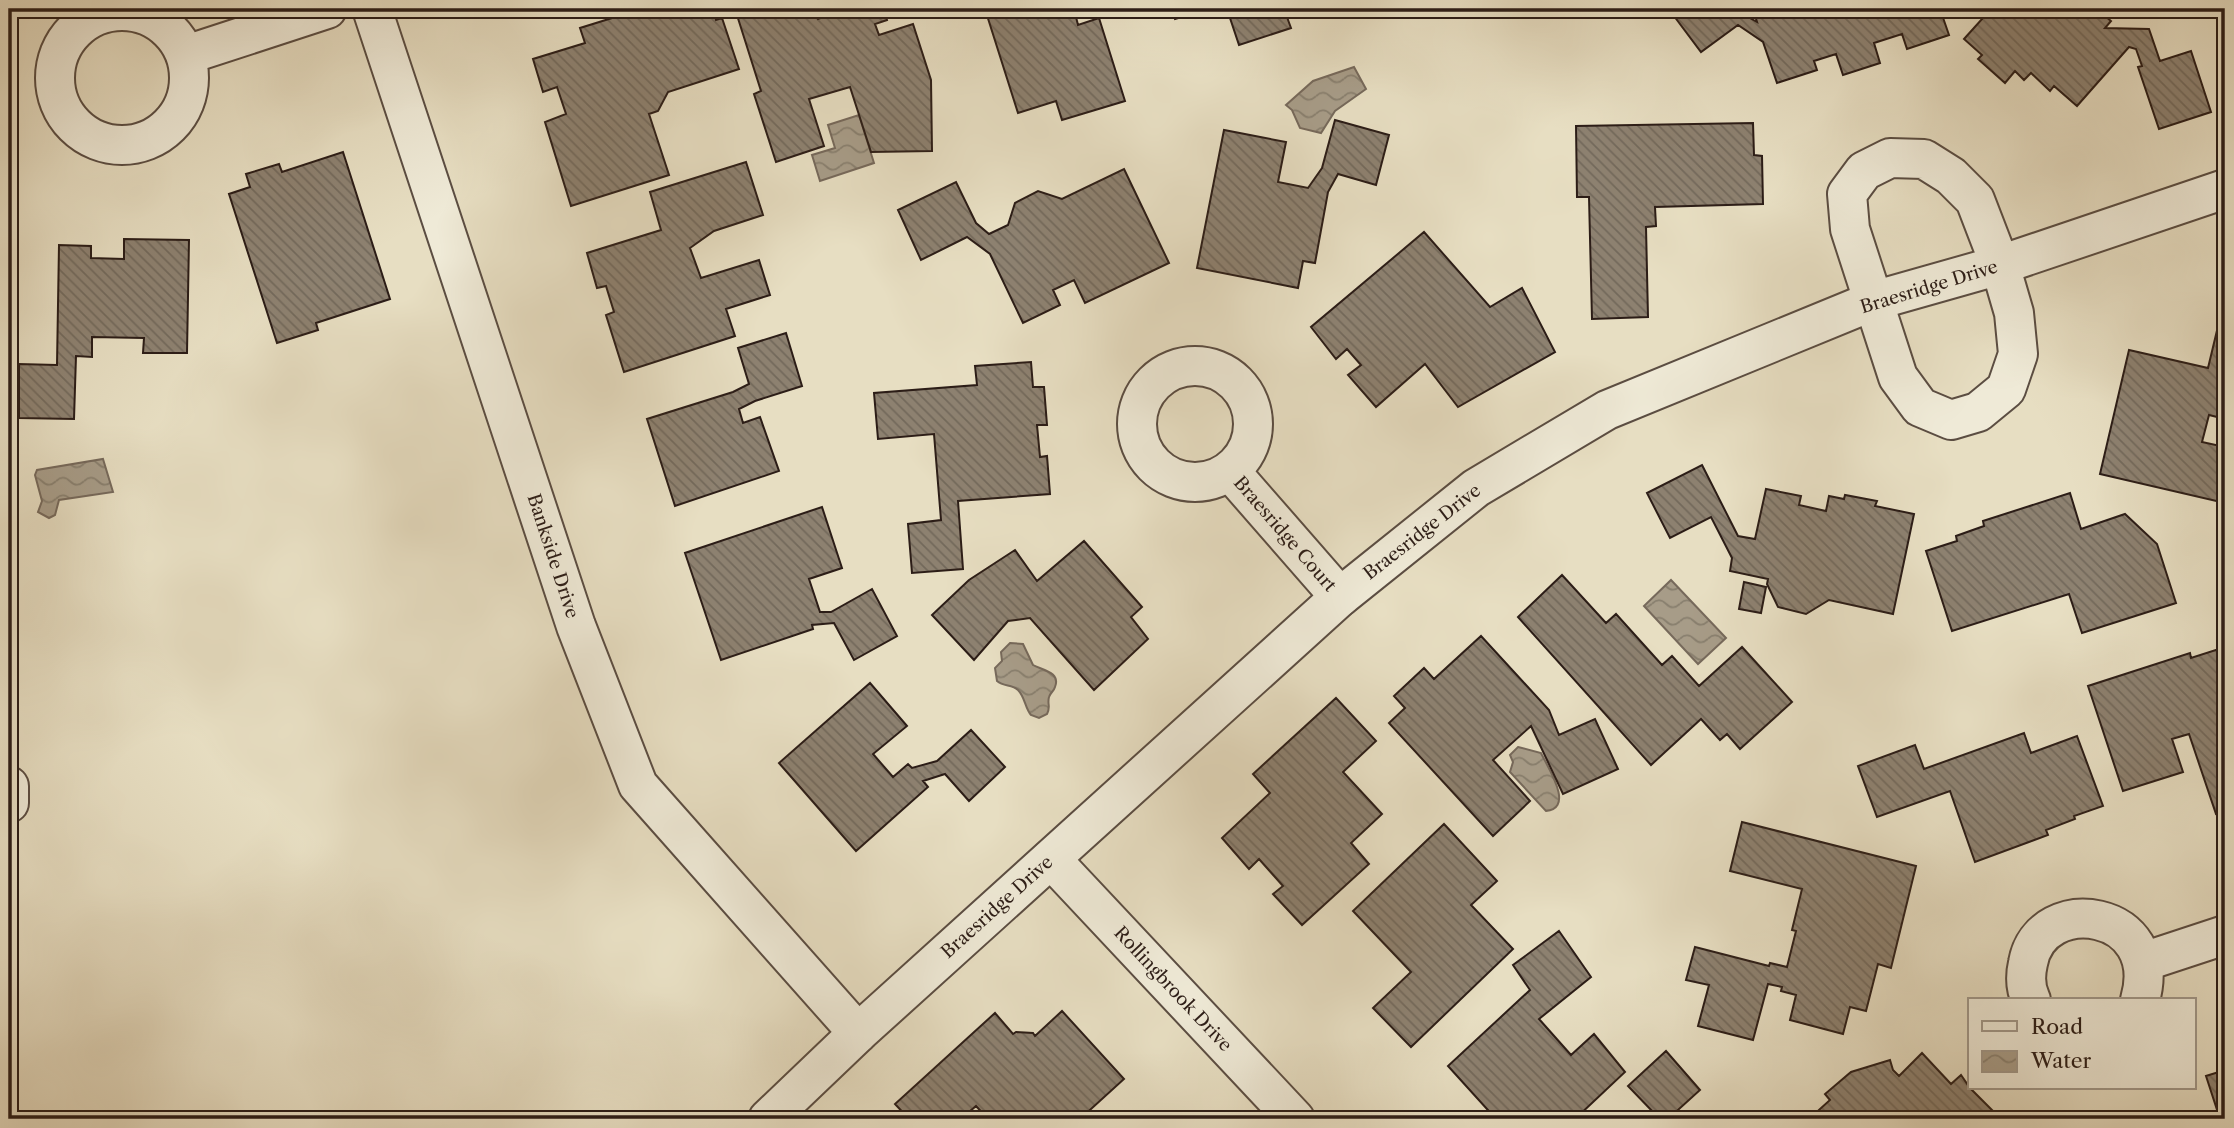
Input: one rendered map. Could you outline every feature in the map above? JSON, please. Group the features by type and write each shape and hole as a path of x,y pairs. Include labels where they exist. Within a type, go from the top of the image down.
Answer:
{"street":[{"path":"186,55 327,9"},
{"name":"Bankside Drive","path":"372,9 576,626 638,785 858,1033"},
{"path":"1890,158 1924,159 1951,176 1975,200 2000,265 2014,313 2018,354 2006,389 1978,412 1951,420 1920,407 1898,377 1873,301 1850,229 1847,194 1864,171 1890,158"},
{"name":"Braesridge Drive","path":"768,1119 858,1033 1340,597 1476,488 1607,411 1873,301 2000,265 2225,189"},
{"name":"Braesridge Court","path":"1230,471 1340,597"},
{"path":"9,786 9,803"},
{"name":"Rollingbrook Drive","path":"1051,859 1295,1119"},
{"path":"2030,998 2026,975 2029,957 2039,940 2052,927 2070,920 2088,918 2106,921 2123,931 2135,945 2143,962 2145,983 2141,998"},
{"path":"2143,962 2225,934"}],"water":[{"path":"1354,67 1366,89 1335,111 1321,133 1300,128 1292,110 1286,105 1313,81"},
{"path":"859,115 874,163 820,181 812,155 835,148 828,125"},
{"path":"103,459 113,492 59,500 55,515 49,518 38,512 42,501 35,475 37,470"},
{"path":"1671,580 1726,638 1698,664 1644,606"},
{"path":"1010,643 1023,644 1033,665 1050,672 1055,678 1048,712 1039,718 1031,715 1018,690 997,681 995,668 1002,661 1001,652"},
{"path":"1518,747 1541,753 1557,786 1558,803 1554,808 1546,811 1510,772 1513,762 1510,755"}],"building":[{"path":"641,9 713,9 716,20 722,18 739,69 668,92 658,111 649,114 669,175 571,206 545,122 566,114 557,87 543,92 533,59 585,43 580,28"},
{"path":"748,9 814,9 818,19 829,15 827,9 884,9 887,20 875,24 879,35 913,24 931,80 932,151 871,152 850,87 809,99 824,146 776,162 754,94 761,91 736,12"},
{"path":"985,9 1074,9 1078,25 1099,18 1125,101 1062,120 1056,101 1018,113"},
{"path":"1171,9 1208,9 1175,19"},
{"path":"1227,9 1284,9 1291,28 1239,45"},
{"path":"1675,9 1739,9 1757,22 1753,9 1940,9 1949,35 1907,49 1902,34 1874,43 1880,63 1843,75 1836,54 1814,61 1817,70 1777,83 1763,42 1738,25 1701,52 1671,12"},
{"path":"1991,9 2097,9 2111,21 2105,28 2149,29 2160,61 2191,51 2211,112 2159,129 2138,67 2142,66 2136,49 2129,47 2077,106 2054,86 2050,91 2031,73 2024,80 2015,71 2005,83 1978,59 1982,55 1964,39"},
{"path":"1335,120 1389,135 1376,185 1338,174 1328,192 1315,263 1303,261 1298,288 1197,268 1224,130 1286,142 1278,182 1308,188 1322,168"},
{"path":"1753,123 1754,155 1762,156 1763,204 1655,207 1656,226 1646,227 1648,317 1592,319 1589,197 1577,197 1576,126"},
{"path":"343,152 390,299 316,323 318,330 277,343 229,194 250,187 246,174 279,164 282,172"},
{"path":"746,162 763,215 714,231 690,248 701,278 759,260 770,295 726,309 735,336 624,372 606,315 614,312 606,286 597,288 587,253 661,230 650,192"},
{"path":"1124,169 1169,263 1085,303 1074,280 1053,290 1060,305 1023,323 990,254 967,237 921,260 898,210 956,182 976,223 989,234 1008,225 1015,203 1038,191 1062,199"},
{"path":"1424,232 1490,307 1522,288 1555,352 1458,407 1425,364 1376,407 1348,375 1361,365 1347,349 1336,359 1311,327"},
{"path":"124,239 189,240 187,353 143,353 144,338 92,337 92,357 76,356 74,419 19,418 19,364 57,365 59,245 91,246 91,258 124,259"},
{"path":"2225,297 2225,419 2209,415 2202,442 2225,447 2225,503 2100,474 2129,350 2208,368"},
{"path":"786,333 802,386 739,409 743,423 760,417 779,471 675,506 647,419 733,392 749,384 738,348"},
{"path":"1031,362 1033,387 1044,387 1047,425 1037,425 1040,457 1047,456 1050,494 958,501 963,569 912,573 908,524 941,520 934,434 878,439 874,393 977,385 975,366"},
{"path":"1702,465 1738,536 1755,539 1766,489 1801,496 1799,505 1826,511 1829,496 1844,499 1845,495 1877,501 1875,506 1914,514 1893,614 1829,600 1806,614 1778,607 1767,584 1768,579 1730,571 1732,558 1711,517 1670,538 1647,493"},
{"path":"2070,493 2081,529 2125,514 2157,544 2176,603 2082,633 2069,594 1952,631 1926,551 1957,541 1956,536 1984,526 1983,521"},
{"path":"822,507 842,568 809,579 820,612 831,612 872,589 897,636 854,660 834,623 812,625 813,629 721,660 685,553"},
{"path":"1084,541 1142,607 1131,617 1148,639 1094,690 1030,618 1008,621 974,660 932,615 969,580 1015,550 1037,581"},
{"path":"1562,575 1606,623 1616,614 1662,665 1672,656 1699,686 1742,647 1792,702 1740,749 1727,734 1720,740 1701,719 1651,765 1518,617"},
{"path":"1744,582 1766,587 1761,613 1739,609"},
{"path":"1481,636 1549,710 1559,735 1595,719 1618,769 1563,794 1531,726 1493,760 1530,801 1493,836 1389,723 1405,708 1394,696 1424,668 1434,679"},
{"path":"2222,648 2225,659 2225,811 2216,814 2189,734 2172,739 2183,772 2123,791 2088,686 2190,653 2191,658"},
{"path":"870,683 907,726 873,754 893,777 908,764 912,768 937,761 971,730 1005,767 969,801 945,774 923,781 928,787 856,851 779,763"},
{"path":"1336,698 1376,741 1343,772 1382,814 1351,843 1369,864 1302,925 1273,894 1283,886 1259,859 1249,869 1222,838 1270,793 1253,774"},
{"path":"2024,733 2031,753 2077,736 2103,806 2046,830 2048,835 1975,862 1950,791 1877,817 1858,766 1915,745 1924,769"},
{"path":"1742,822 1916,866 1891,968 1878,964 1866,1011 1850,1007 1843,1034 1790,1020 1796,995 1781,991 1782,987 1768,984 1753,1040 1698,1026 1709,985 1686,980 1695,947 1769,966 1770,963 1787,967 1796,931 1792,930 1802,889 1730,871"},
{"path":"1444,824 1497,881 1471,905 1513,949 1411,1047 1373,1008 1411,972 1353,911"},
{"path":"1559,931 1591,977 1539,1019 1571,1055 1594,1034 1625,1072 1575,1119 1496,1119 1448,1066 1530,990 1513,965"},
{"path":"1062,1011 1124,1079 1080,1119 988,1119 976,1106 961,1119 909,1119 895,1104 995,1013 1013,1034 1033,1033 1035,1036"},
{"path":"1666,1051 1700,1090 1668,1119 1647,1119 1654,1113 1628,1086"},
{"path":"1922,1053 1951,1084 1961,1075 1968,1090 1972,1090 2001,1119 1809,1119 1830,1100 1825,1094 1851,1072 1890,1060 1893,1070 1899,1076"},
{"path":"2225,1070 2225,1119 2220,1119 2206,1076"}]}
